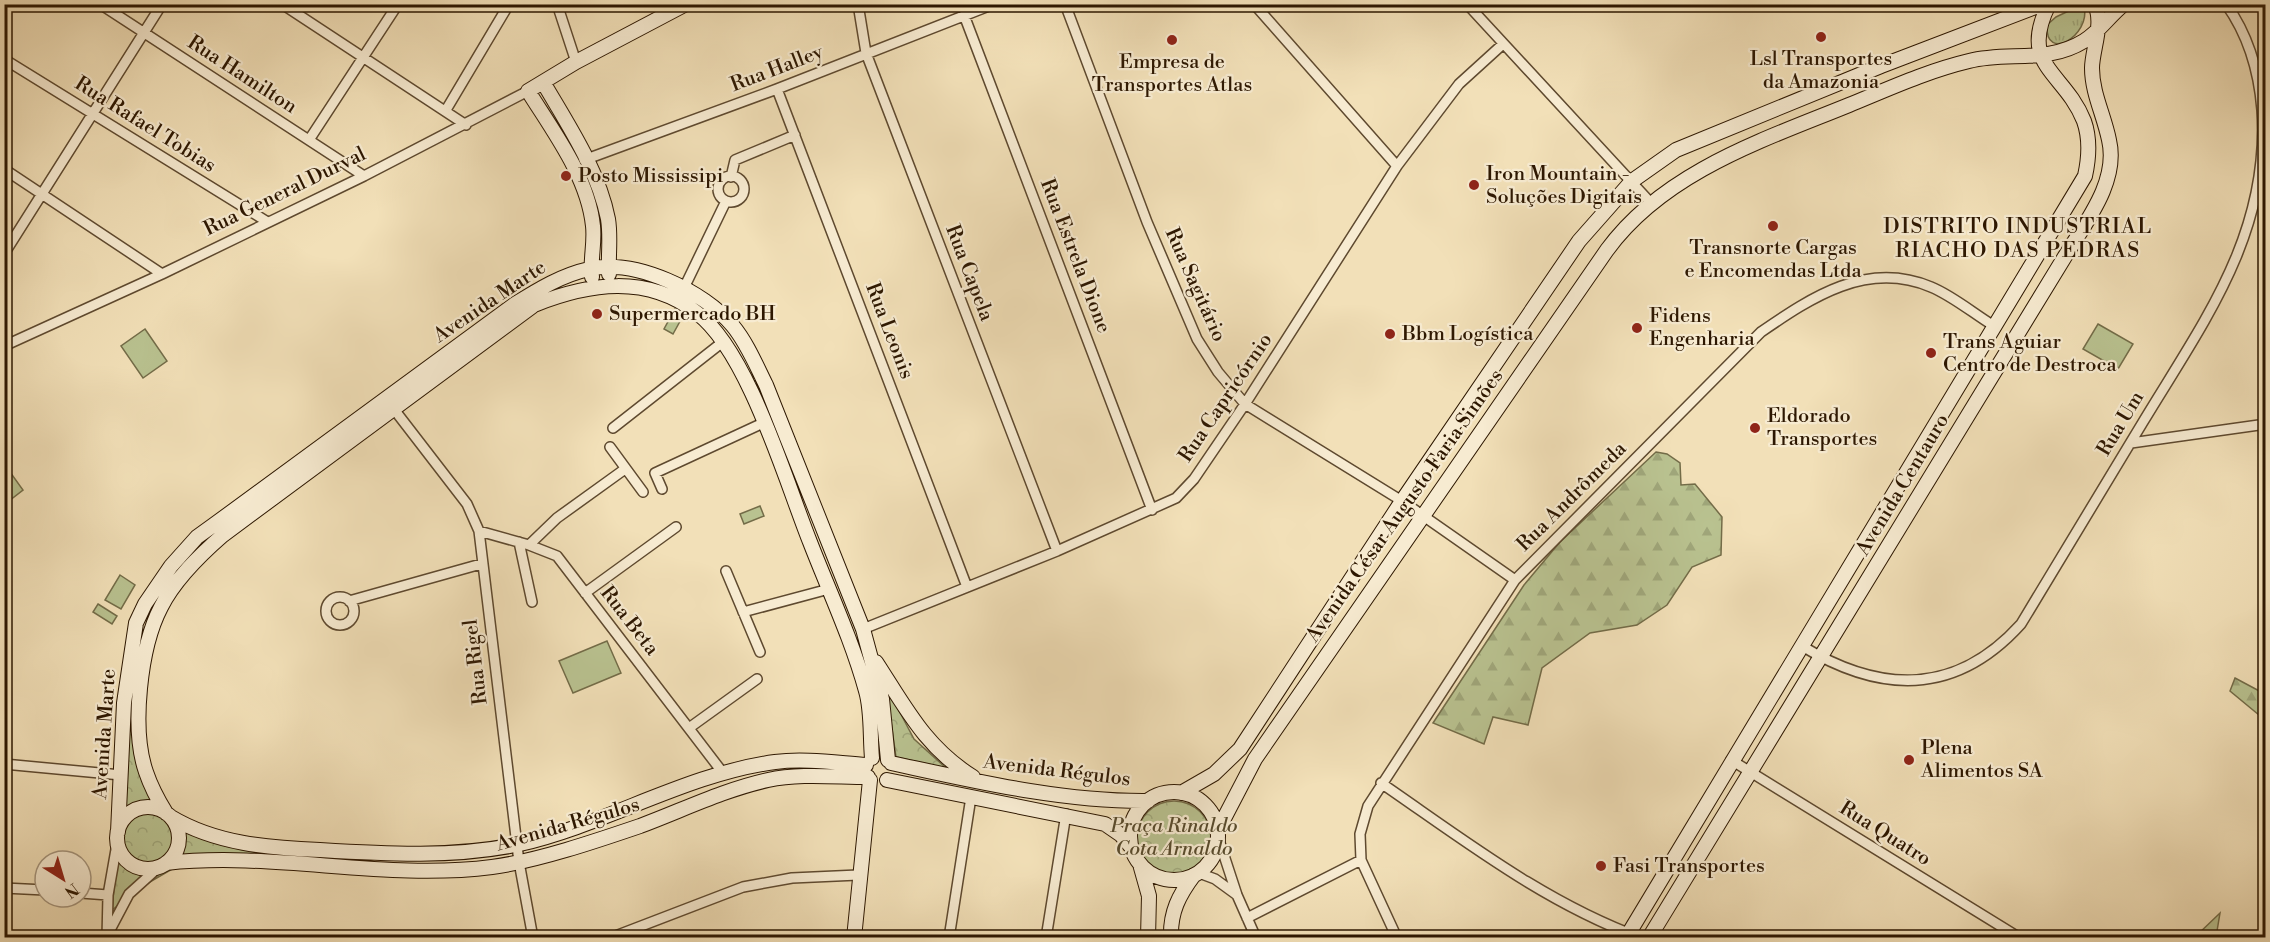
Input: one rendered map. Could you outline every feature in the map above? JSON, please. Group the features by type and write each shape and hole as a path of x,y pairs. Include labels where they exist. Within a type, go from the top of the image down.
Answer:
{"street":[{"name":"Rua Hamilton","path":"100,4 364,176"},
{"path":"4,254 162,4"},
{"path":"309,140 398,4"},
{"path":"446,110 509,4"},
{"path":"557,4 576,62"},
{"name":"Rua General Durval","path":"4,346 162,274 266,221 364,176 466,125 528,91 662,10 686,4"},
{"name":"Rua Capela","path":"858,4 866,53 1057,551"},
{"name":"Rua Halley","path":"572,165 777,89 994,4"},
{"name":"Rua Sagitário","path":"1065,4 1147,222 1197,339 1218,372 1245,404 1402,501 1515,580"},
{"path":"1254,4 1397,166"},
{"path":"1467,4 1650,202"},
{"name":"Avenida César Augusto Faria Simões","path":"1182,793 1214,774 1240,749 1402,501 1579,240 1632,181 1677,150 1881,66 2043,4"},
{"path":"2040,57 2037,38 2049,4"},
{"name":"Avenida Centauro","path":"1650,938 2064,258 2105,185 2111,166 2110,141 2092,82 2092,57 2098,15 2094,4"},
{"name":"Avenida César Augusto Faria Simões","path":"1218,834 1255,759 1421,515 1621,230 1650,202 1704,167 1929,73 1970,61 2040,57 2070,48 2097,32 2124,4"},
{"name":"Rua Um","path":"1802,646 1821,658 1852,670 1884,679 1912,682 1953,675 1996,649 2021,624 2227,281 2248,234 2260,186 2264,138 2261,89 2252,50 2226,4"},
{"path":"286,6 466,125"},
{"name":"Rua Estrela Dione","path":"964,15 1152,510"},
{"name":"Rua Capricórnio","path":"863,630 1057,551 1176,498 1194,479 1245,404 1397,166 1468,73 1503,44"},
{"name":"Avenida Centauro","path":"1627,935 2085,176 2088,159 2086,133 2079,111 2040,57"},
{"name":"Rua Rafael Tobias","path":"4,58 266,221"},
{"path":"543,82 587,159 603,199 608,222 610,285"},
{"name":"Rua Leonis","path":"777,89 968,587"},
{"path":"528,91 572,165 593,224 594,251 591,268 593,287"},
{"path":"731,177 735,160 795,135"},
{"path":"4,168 162,274"},
{"path":"731,177 741,182 743,193 738,200 726,201 718,189 721,182 731,177"},
{"path":"681,294 726,201"},
{"name":"Avenida Marte","path":"108,936 108,894 118,835 124,703 136,623 145,604 178,558 389,404 522,299 561,277 591,268 609,266 658,277 681,294 724,341 744,376 764,423 867,693 874,774 892,773 882,699 863,630 766,386 749,351 733,326 712,306 681,294 610,285 564,293 534,305 389,404"},
{"name":"Rua Andrômeda","path":"1397,938 1361,860 1360,834 1368,806 1515,580 1761,332 1807,300 1855,280 1891,278 1931,287 1994,326"},
{"path":"613,428 724,341"},
{"name":"Rua Rigel","path":"389,404 467,504 479,531 481,564 519,862 533,938"},
{"path":"662,489 655,473 764,423"},
{"path":"2131,443 2265,424"},
{"path":"610,447 643,492"},
{"path":"529,545 557,518 625,469"},
{"path":"585,593 676,527"},
{"name":"Avenida Marte","path":"169,815 153,792 144,770 139,703 146,645 160,608 219,530"},
{"name":"Rua Beta","path":"479,531 529,545 556,556 723,773"},
{"path":"519,542 532,602"},
{"path":"349,601 481,564"},
{"path":"726,571 760,652"},
{"path":"743,612 844,583"},
{"path":"869,652 918,727 939,752 946,760 982,783"},
{"path":"688,728 757,679"},
{"path":"124,703 139,703"},
{"name":"Avenida Régulos","path":"874,774 880,756 889,762 982,783 1091,799 1148,801"},
{"name":"Rua Quatro","path":"1731,760 2020,938"},
{"name":"Avenida Régulos","path":"169,815 205,835 305,849 436,853 517,844 592,822 723,773 778,761 874,774 971,797 1066,814 1105,824 1121,835 1132,848"},
{"path":"4,764 121,775"},
{"path":"854,938 858,875 874,774"},
{"name":"Avenida Régulos","path":"163,864 266,860 430,872 519,862 639,826 735,788 771,779 874,774"},
{"path":"1381,783 1532,886 1627,935 1641,938"},
{"path":"1148,938 1149,896 1139,862 1132,848 1133,822 1148,801 1159,795 1182,793 1195,797 1206,805 1214,817 1237,895 1256,938"},
{"path":"949,938 971,797"},
{"path":"108,936 118,911 129,894 163,864 176,852 179,837 169,815 152,807 137,809 124,818 118,835 121,852 131,863 145,868 163,864"},
{"path":"1046,938 1066,814"},
{"path":"1171,938 1178,896 1216,851 1218,834"},
{"path":"1246,918 1361,860"},
{"path":"1139,862 1158,877 1183,879 1196,874 1215,879 1237,895"},
{"path":"610,938 743,887 792,878 858,875"},
{"path":"4,888 33,889"},
{"path":"93,893 108,894"}],"green space":[{"path":"2079,6 2084,8 2081,27 2067,41 2060,44 2053,42 2048,37 2047,25 2056,17"},
{"path":"675,309 684,314 673,334 664,329"},
{"path":"2098,324 2133,344 2118,369 2083,349"},
{"path":"145,329 167,361 143,378 121,346"},
{"path":"1656,452 1667,454 1680,463 1681,485 1695,484 1722,517 1721,555 1692,567 1667,605 1637,625 1590,633 1542,668 1528,725 1493,717 1484,744 1433,723 1524,585 1560,542"},
{"path":"5,465 23,490 4,504"},
{"path":"760,506 764,516 744,524 740,514"},
{"path":"120,575 135,585 121,609 105,600"},
{"path":"98,604 117,616 112,624 93,612"},
{"path":"607,641 621,673 573,693 559,661"},
{"path":"2235,678 2265,694 2265,720 2230,691"},
{"path":"886,686 914,739 946,768 896,757"},
{"path":"130,720 153,780 174,812 196,827 210,833 282,854 179,865 148,883 112,910"},
{"name":"Praça Rinaldo Cota Arnaldo","path":"1174,801 1195,807 1205,817 1211,838 1205,859 1195,869 1174,875 1153,869 1143,859 1137,838 1143,817 1153,807"},
{"path":"2220,913 2216,937 2195,937"}],"place":[{"name":"Lsl Transportes da Amazonia","path":"1821,37"},
{"name":"Empresa de Transportes Atlas","path":"1172,40"},
{"name":"Posto Mississipi","path":"566,176"},
{"name":"Iron Mountain - Soluções Digitais","path":"1474,185"},
{"name":"Transnorte Cargas e Encomendas Ltda","path":"1773,226"},
{"name":"Supermercado BH","path":"597,314"},
{"name":"Fidens Engenharia","path":"1637,328"},
{"name":"Bbm Logística","path":"1390,334"},
{"name":"Trans Aguiar Centro de Destroca","path":"1931,353"},
{"name":"Eldorado Transportes","path":"1755,428"},
{"name":"Plena Alimentos SA","path":"1909,760"},
{"name":"Fasi Transportes","path":"1601,866"}],"district":[{"name":"DISTRITO INDUSTRIAL RIACHO DAS PEDRAS","path":"2018,239"}]}
